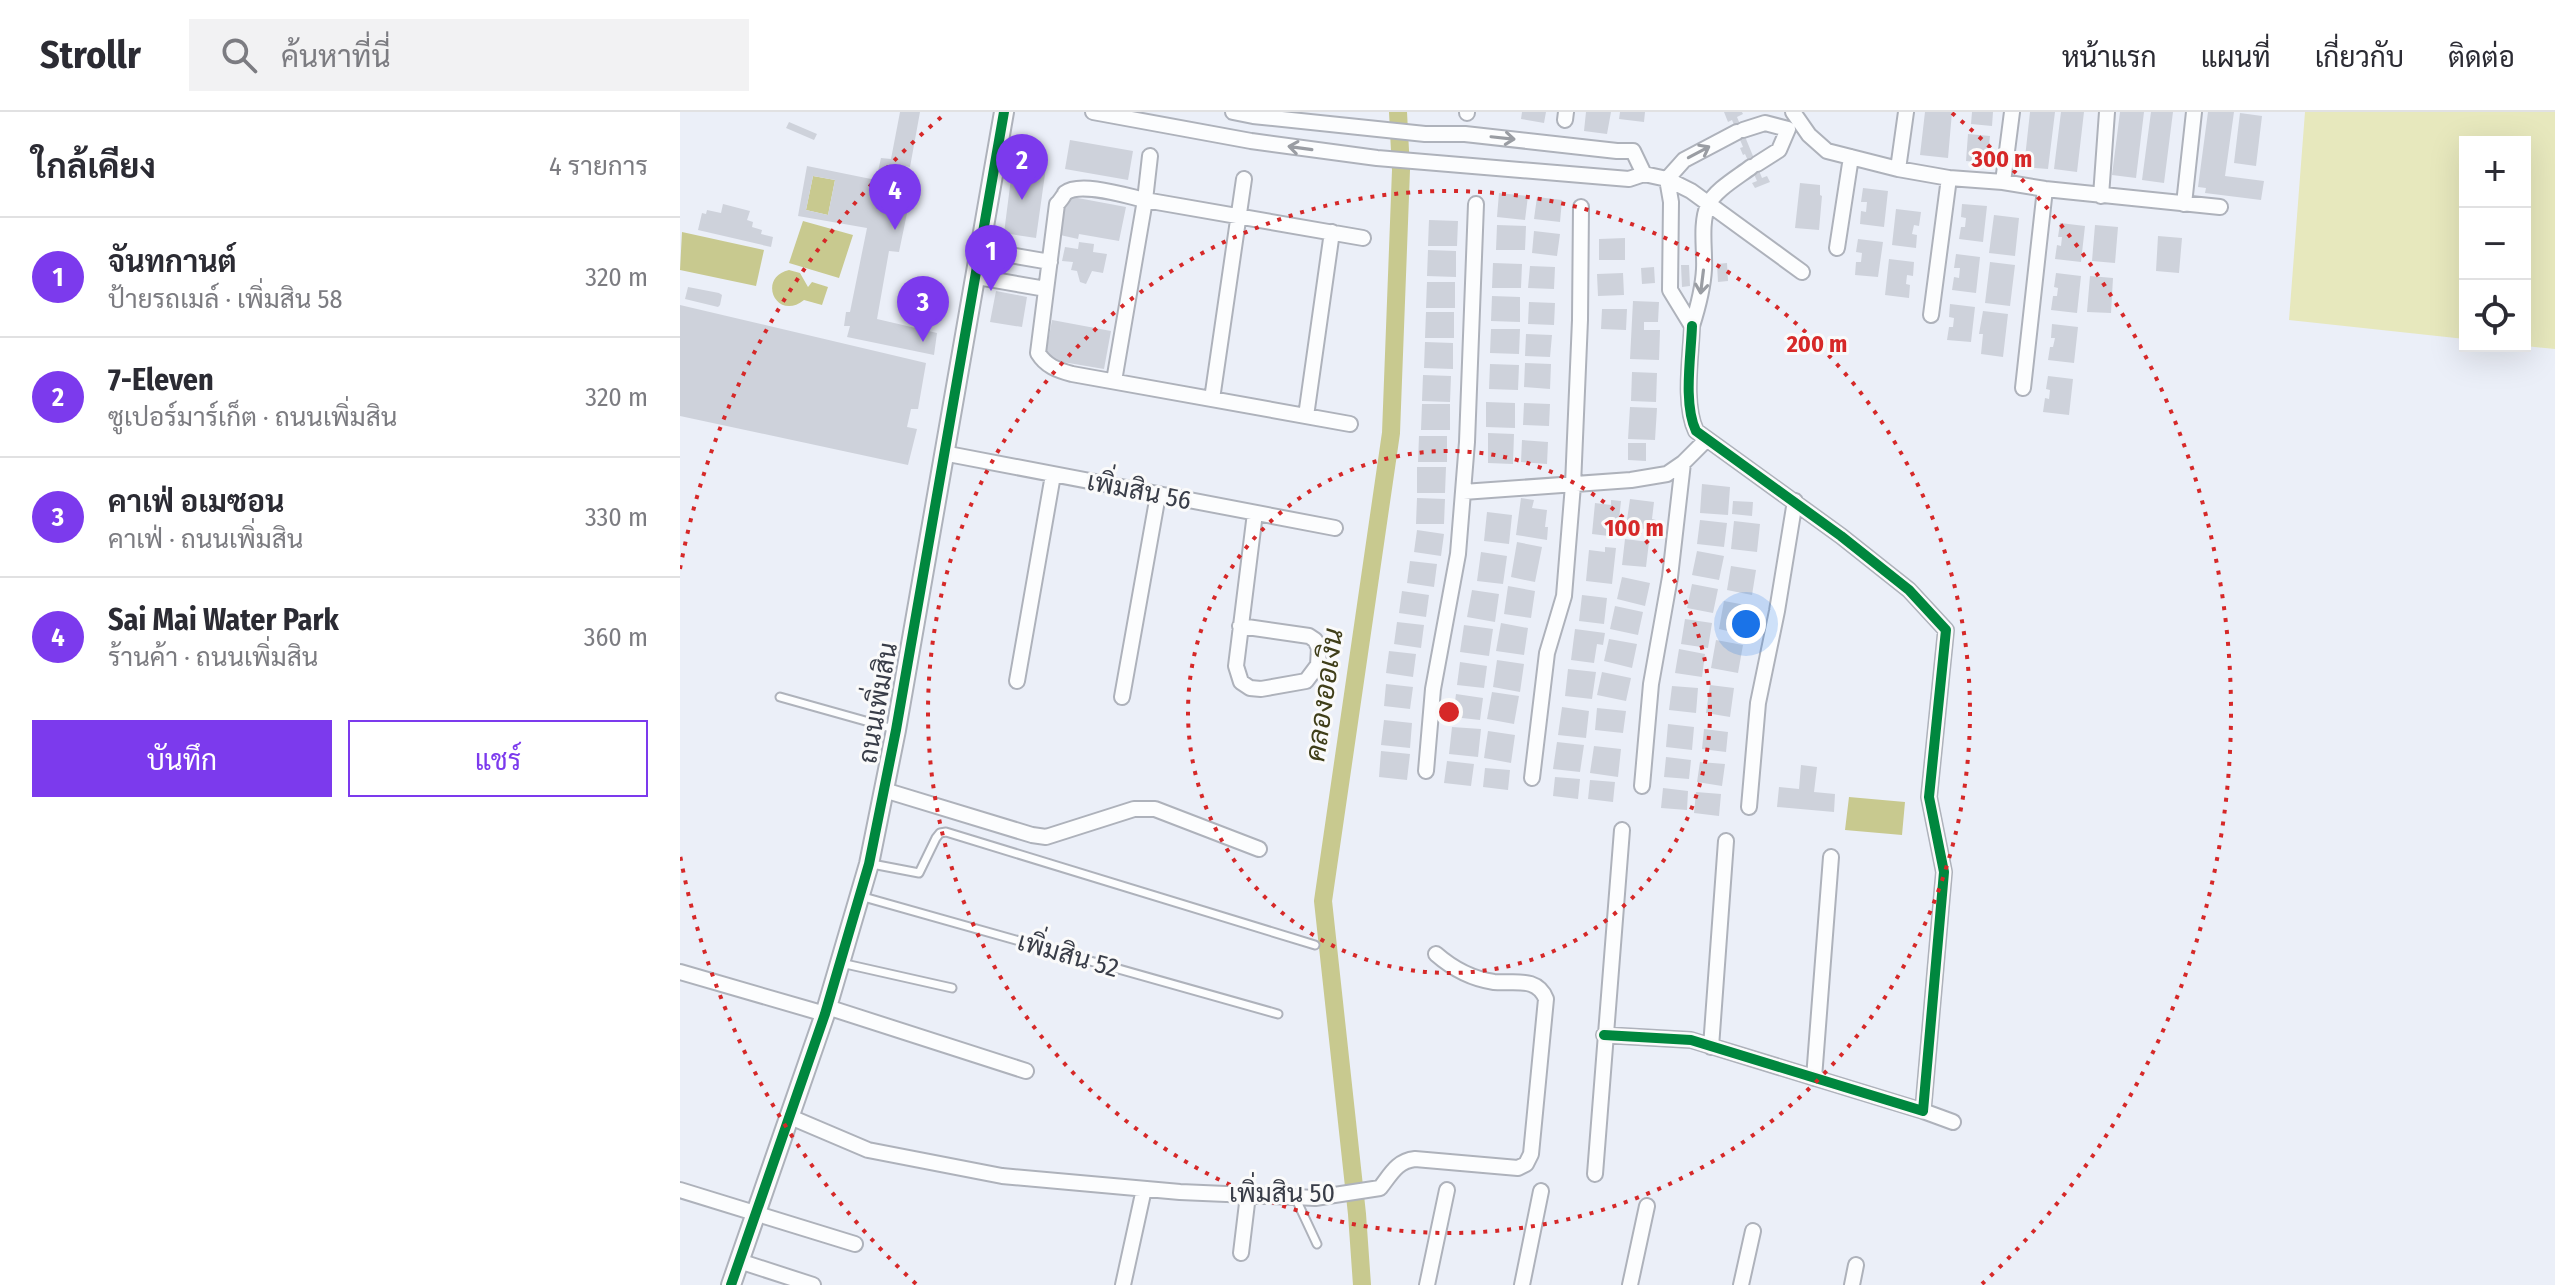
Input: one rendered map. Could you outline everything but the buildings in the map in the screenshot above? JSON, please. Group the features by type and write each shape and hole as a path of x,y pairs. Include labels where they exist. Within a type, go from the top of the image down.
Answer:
{"street":[{"name":"ถนนเพิ่มสิน","path":"731,1285 826,1010 869,864 896,730 1004,112"},
{"path":"1093,112 1251,141 1377,158 1629,179 1644,174 1667,179 1691,191 1802,272"},
{"path":"1233,112 1425,134 1465,134 1633,151 1644,174"},
{"path":"1898,169 1906,112"},
{"path":"2003,182 2012,112"},
{"path":"2101,196 2107,112"},
{"path":"2184,204 2194,112"},
{"path":"1667,179 1684,160 1740,131 1765,123 1793,121 1827,151 1898,169 2101,196 2220,207"},
{"path":"1793,121 1779,150 1725,187 1709,204 1704,273 1692,326 1690,420 1706,440 1795,501 1909,590 1946,630 1929,797 1944,872 1923,1111"},
{"path":"1114,381 1150,156"},
{"path":"1837,248 1851,157"},
{"path":"1931,315 1949,178"},
{"path":"1212,399 1244,179"},
{"path":"1667,179 1671,202 1670,290 1692,326"},
{"path":"1350,424 1058,371 1043,362 1038,353 1057,204 1065,193 1075,188 1239,214 1363,238"},
{"path":"2023,388 2045,189"},
{"path":"1426,771 1433,689 1458,554 1476,204"},
{"path":"1532,778 1547,653 1564,596 1573,485 1581,207"},
{"path":"1306,416 1332,232"},
{"path":"981,250 1050,262"},
{"path":"977,277 1046,289"},
{"path":"1463,492 1631,480 1667,474 1706,440"},
{"name":"เพิ่มสิน 56","path":"943,453 1335,528"},
{"path":"1642,786 1651,684 1670,577 1683,463"},
{"path":"1017,681 1053,475"},
{"path":"1122,697 1158,495"},
{"path":"1749,807 1758,703 1795,501"},
{"path":"1240,626 1309,636 1319,648 1318,665 1313,674 1306,681 1261,689 1250,688 1241,682 1236,666 1240,626 1255,513"},
{"path":"884,790 1046,837 1134,809 1155,809 1259,849"},
{"path":"1595,1174 1622,830"},
{"path":"1711,1047 1726,841"},
{"path":"1814,1078 1831,857"},
{"name":"เพิ่มสิน 50","path":"788,1116 868,1150 1002,1176 1144,1189 1315,1198 1380,1188 1404,1160 1518,1168 1526,1164 1531,1154 1546,999 1542,990 1533,984 1492,982 1452,968 1436,954"},
{"path":"680,972 826,1010 1026,1071"},
{"path":"1604,1035 1691,1040 1953,1122"},
{"path":"1123,1285 1144,1189"},
{"path":"680,1190 855,1244"},
{"path":"1427,1285 1447,1190"},
{"path":"1522,1285 1541,1191"},
{"path":"1241,1253 1248,1195"},
{"path":"1630,1285 1647,1206"},
{"path":"1741,1285 1753,1231"},
{"path":"739,1261 813,1285"},
{"path":"1852,1285 1856,1265"}],"lane":[{"path":"780,697 896,730"},
{"path":"869,864 919,873 936,838 946,832 1315,945"},
{"name":"เพิ่มสิน 52","path":"859,895 1278,1014"},
{"path":"840,963 952,988"},
{"path":"1295,1197 1317,1244"}],"shaded area":[{"path":"2305,112 2555,112 2555,349 2531,347 2531,136 2459,136 2459,338 2289,320"},
{"path":"813,176 835,180 828,215 806,210"},
{"path":"803,221 853,235 839,278 789,263"},
{"path":"682,232 764,250 756,286 680,270"},
{"path":"789,270 800,273 808,287 812,282 828,287 822,305 804,300 786,306 779,302 772,289 774,281 779,274"},
{"path":"1849,797 1905,802 1902,835 1845,830"}],"waterway":[{"name":"คลองออเงิน","path":"1362,1285 1323,901 1391,433 1401,170 1398,112"}],"cycle path":[{"path":"731,1285 825,1014 869,864 896,730 1004,112"},
{"path":"1604,1035 1691,1040 1923,1111 1944,872 1929,797 1946,630 1909,590 1841,536 1696,431 1689,394 1692,326"}],"place":[{"name":"7-Eleven","path":"1022,200"},
{"name":"Sai Mai Water Park","path":"895,230"},
{"name":"จันทกานต์","path":"991,291"},
{"name":"คาเฟ่ อเมซอน","path":"923,342"}]}
